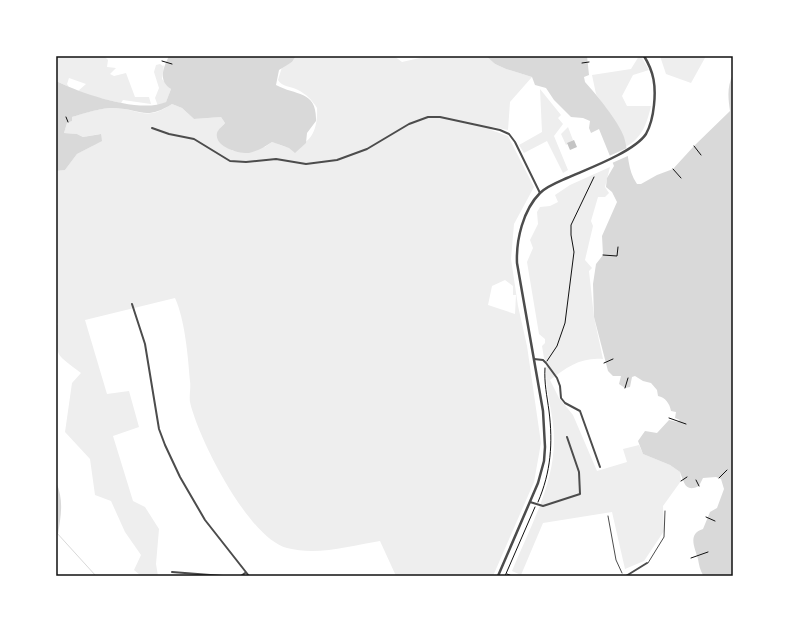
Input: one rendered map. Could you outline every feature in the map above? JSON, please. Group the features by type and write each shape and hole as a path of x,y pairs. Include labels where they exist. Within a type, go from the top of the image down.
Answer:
{"street":[{"path":"498,576 530,502 542,468 545,447 544,419 516,252 520,233 532,204 540,193 557,182 631,148 642,139 648,129 654,106 653,76 644,56"},
{"path":"152,128 194,140 230,160 246,162 276,159 306,164 337,160 368,149 415,122 428,117 440,117 500,130 509,134 515,142 540,193"},
{"path":"132,304 145,344 159,429 165,445 180,477 205,520 248,576"},
{"path":"533,358 543,360 546,363 560,386 561,398 565,403 580,412 600,467"},
{"path":"530,502 543,506 580,494 579,472 567,437"},
{"path":"626,576 647,563"},
{"path":"172,572 223,576"},
{"path":"241,576 245,573"}],"lane":[{"path":"647,563 664,537 665,511"},
{"path":"608,516 616,560 622,573"}],"path":[{"path":"162,61 172,64"},
{"path":"582,62 589,62"},
{"path":"66,117 68,122"},
{"path":"694,146 701,155"},
{"path":"673,169 681,178"},
{"path":"505,576 536,504 551,460 552,440 545,385 546,363 557,346 565,323 574,252 570,235 571,225 594,177"},
{"path":"602,255 617,256 618,247"},
{"path":"604,363 613,359"},
{"path":"625,388 628,378"},
{"path":"669,418 686,424"},
{"path":"720,478 728,470"},
{"path":"681,481 687,477"},
{"path":"696,480 700,486"},
{"path":"706,517 715,521"},
{"path":"692,558 708,552"},
{"path":"506,574 512,576"}],"shaded area":[{"path":"56,56 104,56 108,60 107,67 116,68 110,74 114,76 126,73 135,97 149,97 151,104 123,100 121,103 86,95 78,91 86,84 69,78 67,84 69,87 56,81"},
{"path":"169,56 296,56 292,62 279,70 276,85 304,96 313,104 316,121 307,133 306,143 295,153 289,148 272,142 261,149 249,153 239,152 228,149 219,142 217,133 225,123 221,117 194,119 182,108 172,104 163,109 149,113 110,108 72,117 72,121 67,123 64,133 77,134 83,137 101,134 102,141 77,154 65,170 56,171 56,81 94,96 126,104 155,105 166,102 171,89 164,82 163,78 165,65"},
{"path":"296,56 394,56 402,62 429,56 486,56 495,64 532,77 510,102 508,130 493,127 491,130 508,136 534,187 514,224 511,259 518,306 527,346 541,443 534,482 493,576 396,576 380,541 322,551 310,551 287,548 272,541 257,526 227,485 203,439 190,402 186,338 175,298 85,320 107,394 129,391 139,427 113,436 133,501 145,507 159,529 156,564 158,576 139,576 140,575 134,570 141,555 125,532 111,501 95,495 90,459 65,432 72,383 81,373 63,359 58,351 57,345 56,171 65,170 77,154 92,146 100,134 83,137 77,134 64,133 67,123 72,121 72,117 98,110 114,108 149,113 163,109 172,104 182,108 194,119 221,117 225,123 218,131 219,141 233,151 265,147 272,142 286,147 298,146 304,143 312,135 315,129 317,108 304,93 282,84 278,80 282,67 292,62","holes":["505,280 513,286 513,295 516,295 515,314 488,305 492,286"]},
{"path":"486,56 587,56 589,75 584,77 585,82 607,108 621,131 626,143 631,173 637,184 641,184 657,175 673,169 730,111 728,92 733,74 733,576 703,575 693,542 695,534 703,529 710,512 717,508 724,489 721,479 716,477 703,478 699,486 691,488 684,483 680,472 670,465 643,454 638,441 645,431 657,433 669,420 677,422 680,420 675,418 676,412 671,411 667,401 658,396 657,390 651,383 643,381 635,376 632,377 630,387 625,388 619,384 621,376 613,376 608,371 594,317 593,284 596,264 603,255 602,236 617,202 612,192 606,187 607,178 614,166 599,129 591,133 589,128 590,121 583,118 571,117 554,100 546,88 535,85 532,77 495,64"},
{"path":"639,56 641,56 649,70 633,75 622,96 627,106 651,106 648,118 640,135 631,144 625,147 622,133 596,94 592,75 631,69"},
{"path":"660,56 706,56 691,83 666,74"},
{"path":"160,64 163,66 164,65 162,79 171,89 166,102 158,106 155,98 159,88 154,72 156,65"},
{"path":"540,89 561,115 558,118 563,124 554,136 568,170 563,173 547,141 524,153 519,145 542,132"},
{"path":"568,127 573,140 566,145 561,134"},
{"path":"610,167 605,187 609,193 605,197 598,197 591,221 593,226 585,260 592,268 589,271 594,317 603,359 581,361 562,371 550,380 559,398 573,415 597,471 627,462 623,449 639,445 643,454 670,465 680,472 681,481 663,506 664,531 644,561 625,569 612,512 543,523 521,575 512,571 546,489 553,455 554,438 554,429 546,381 547,362 544,358 542,346 545,343 545,339 539,334 527,262 533,248 530,240 538,224 537,212 540,207 550,206 558,202 555,195 570,185"},
{"path":"56,482 59,489 61,508 58,534 56,535"}],"pier":[{"path":"627,148 630,155 612,163 609,156"}],"building":[{"path":"574,140 577,147 570,150 567,143"}],"waterway":[{"path":"56,532 96,576"}]}
